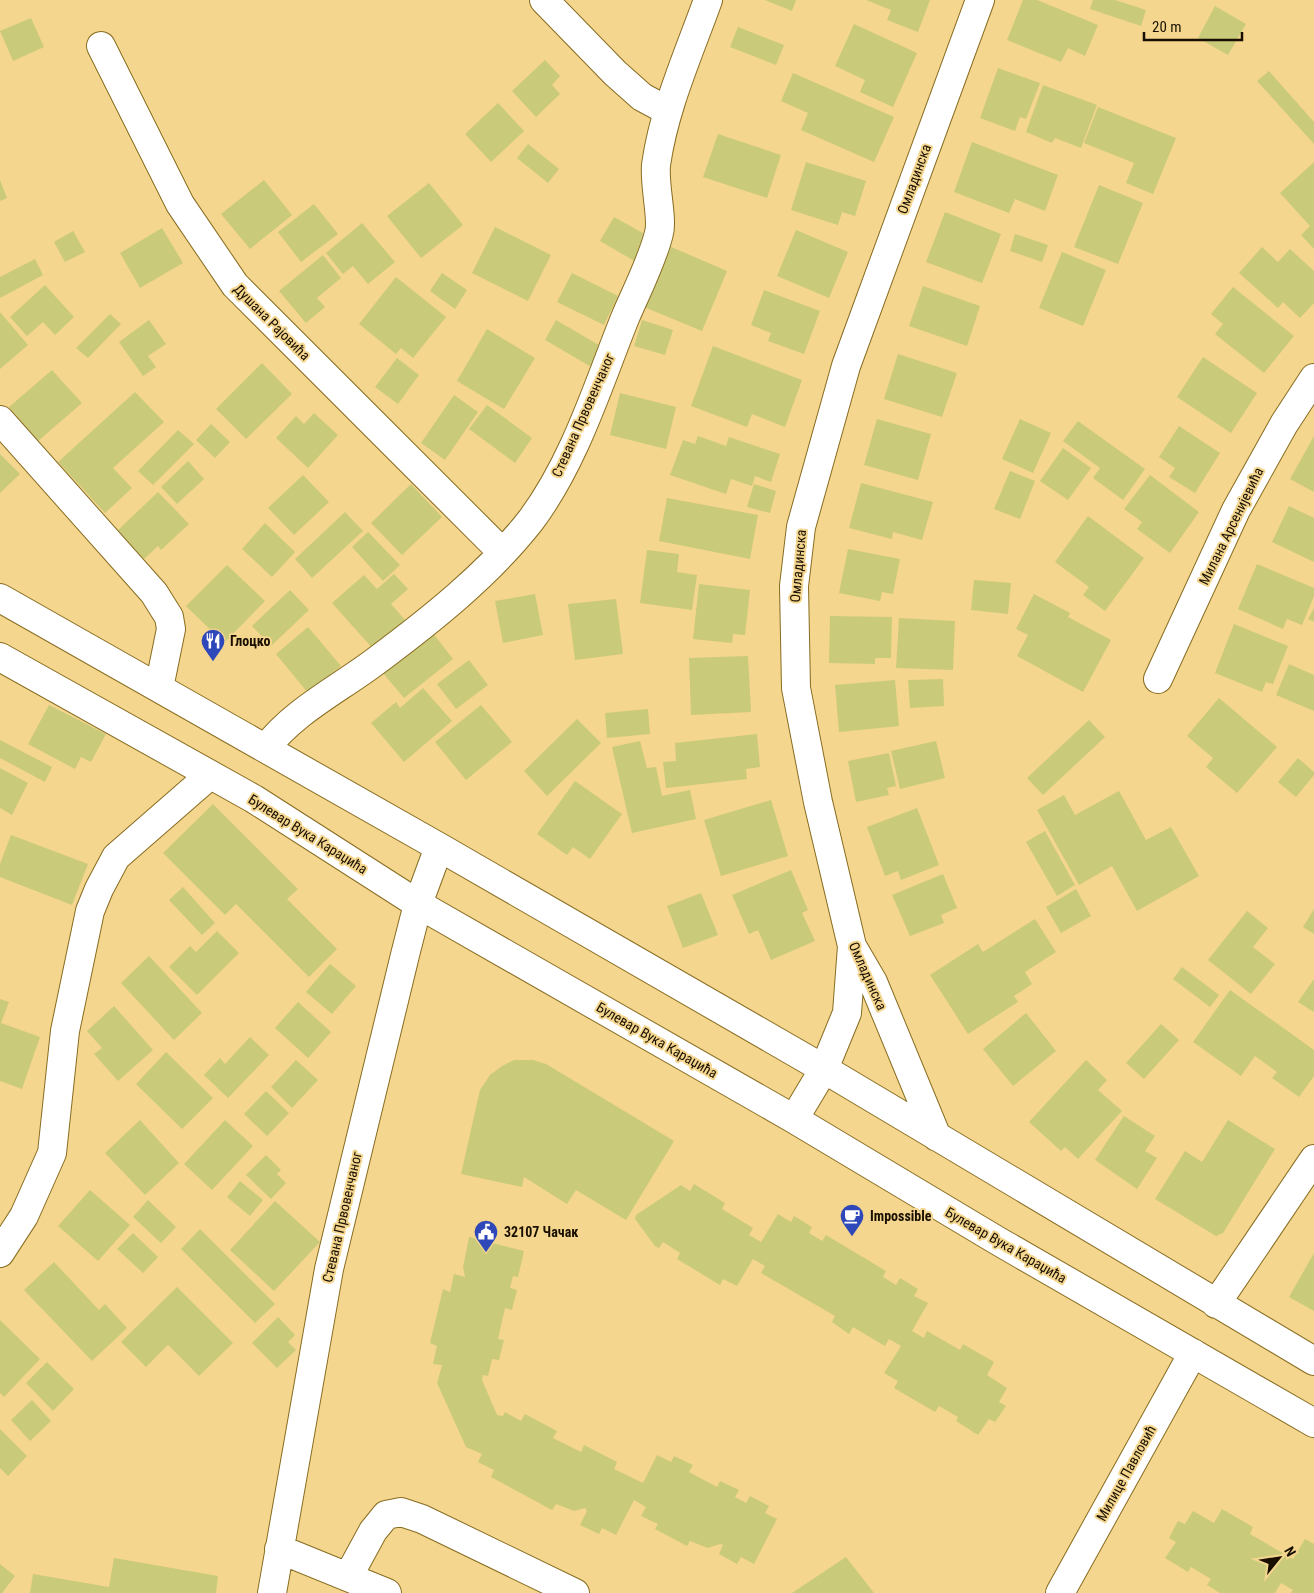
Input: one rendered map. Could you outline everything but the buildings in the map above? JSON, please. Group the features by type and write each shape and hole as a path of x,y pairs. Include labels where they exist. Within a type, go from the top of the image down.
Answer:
{"street":[{"path":"544,0 615,73 642,97 668,111"},
{"name":"Стевана Првовенчаног","path":"266,748 289,723 378,660 458,594 502,552 531,519 563,467 590,406 660,231 656,196 656,166 668,111 708,0"},
{"name":"Омладинска","path":"937,1137 872,982 852,946 818,802 796,688 794,586 801,527 846,366 980,0"},
{"name":"Душана Рајовића","path":"101,46 180,204 235,285 502,552"},
{"name":"Милана Арсенијевића","path":"1158,679 1236,510 1284,424 1314,378"},
{"path":"0,420 154,593 169,617 172,629 159,688"},
{"path":"0,598 266,748 824,1069 1314,1361"},
{"name":"Булевар Вука Караџића","path":"0,657 210,775 326,844 418,904 794,1118 998,1241 1314,1423"},
{"path":"0,1252 24,1216 52,1153 65,1031 90,912 99,889 116,857 210,775"},
{"name":"Стевана Првовенчаног","path":"272,1593 329,1269 418,904 439,847"},
{"path":"794,1118 824,1069 847,1012 852,946"},
{"path":"1216,1304 1314,1159"},
{"name":"Милице Павловић","path":"1060,1593 1193,1353"},
{"path":"348,1577 373,1532 386,1515 401,1512 422,1519 575,1593"},
{"path":"279,1549 387,1593"}],"place":[{"name":"Глоцко","path":"213,662"},
{"name":"Impossible","path":"852,1237"},
{"name":"32107 Чачак","path":"486,1253"}]}
